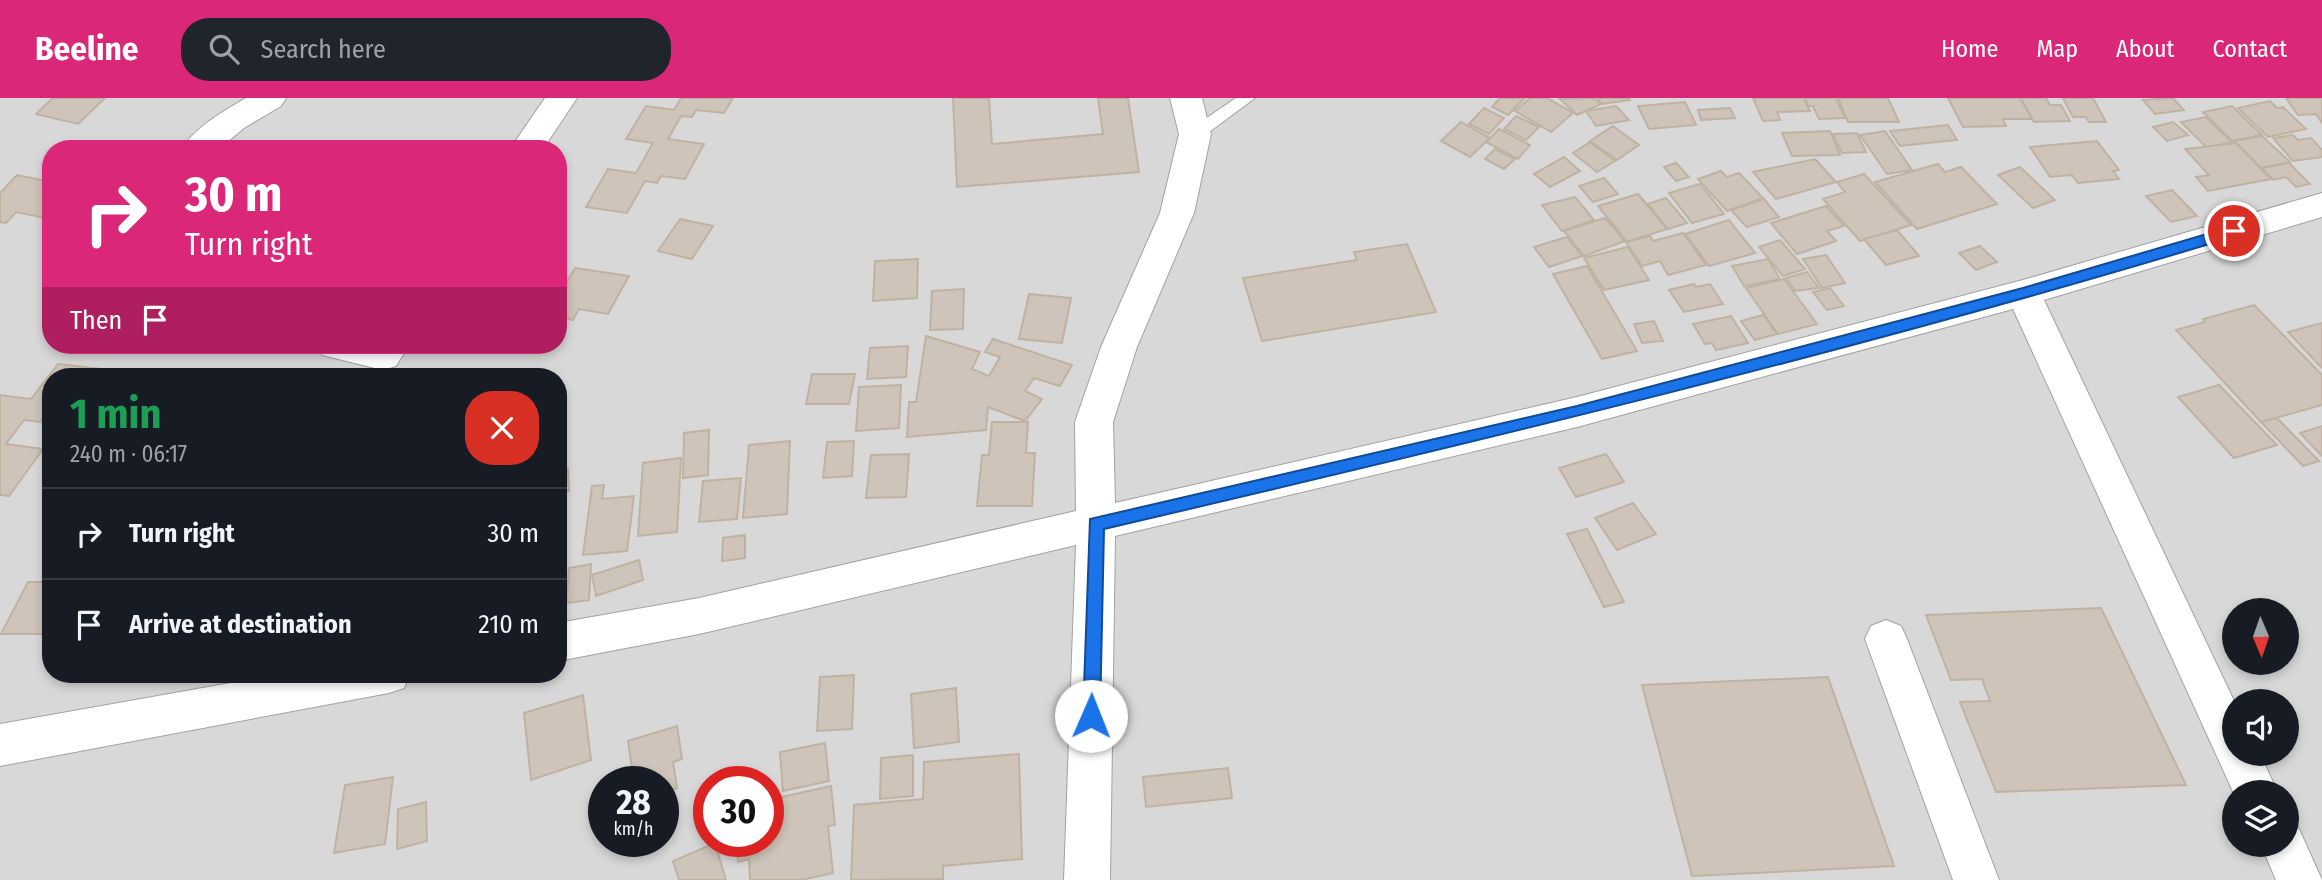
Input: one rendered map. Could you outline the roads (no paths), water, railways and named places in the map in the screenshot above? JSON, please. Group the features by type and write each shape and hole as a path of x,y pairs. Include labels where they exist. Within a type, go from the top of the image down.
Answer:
{"street":[{"path":"209,140 233,120 271,98"},
{"path":"532,140 561,98"},
{"path":"1087,880 1096,524 1094,422 1119,347 1177,213 1195,134 1186,98"},
{"path":"567,640 699,616 1577,412 2319,211"},
{"path":"2023,293 2222,722"},
{"path":"1886,639 1976,880"},
{"path":"0,745 340,683"},
{"path":"2289,857 2301,880"}],"lane":[{"path":"1195,134 1247,98"}]}
